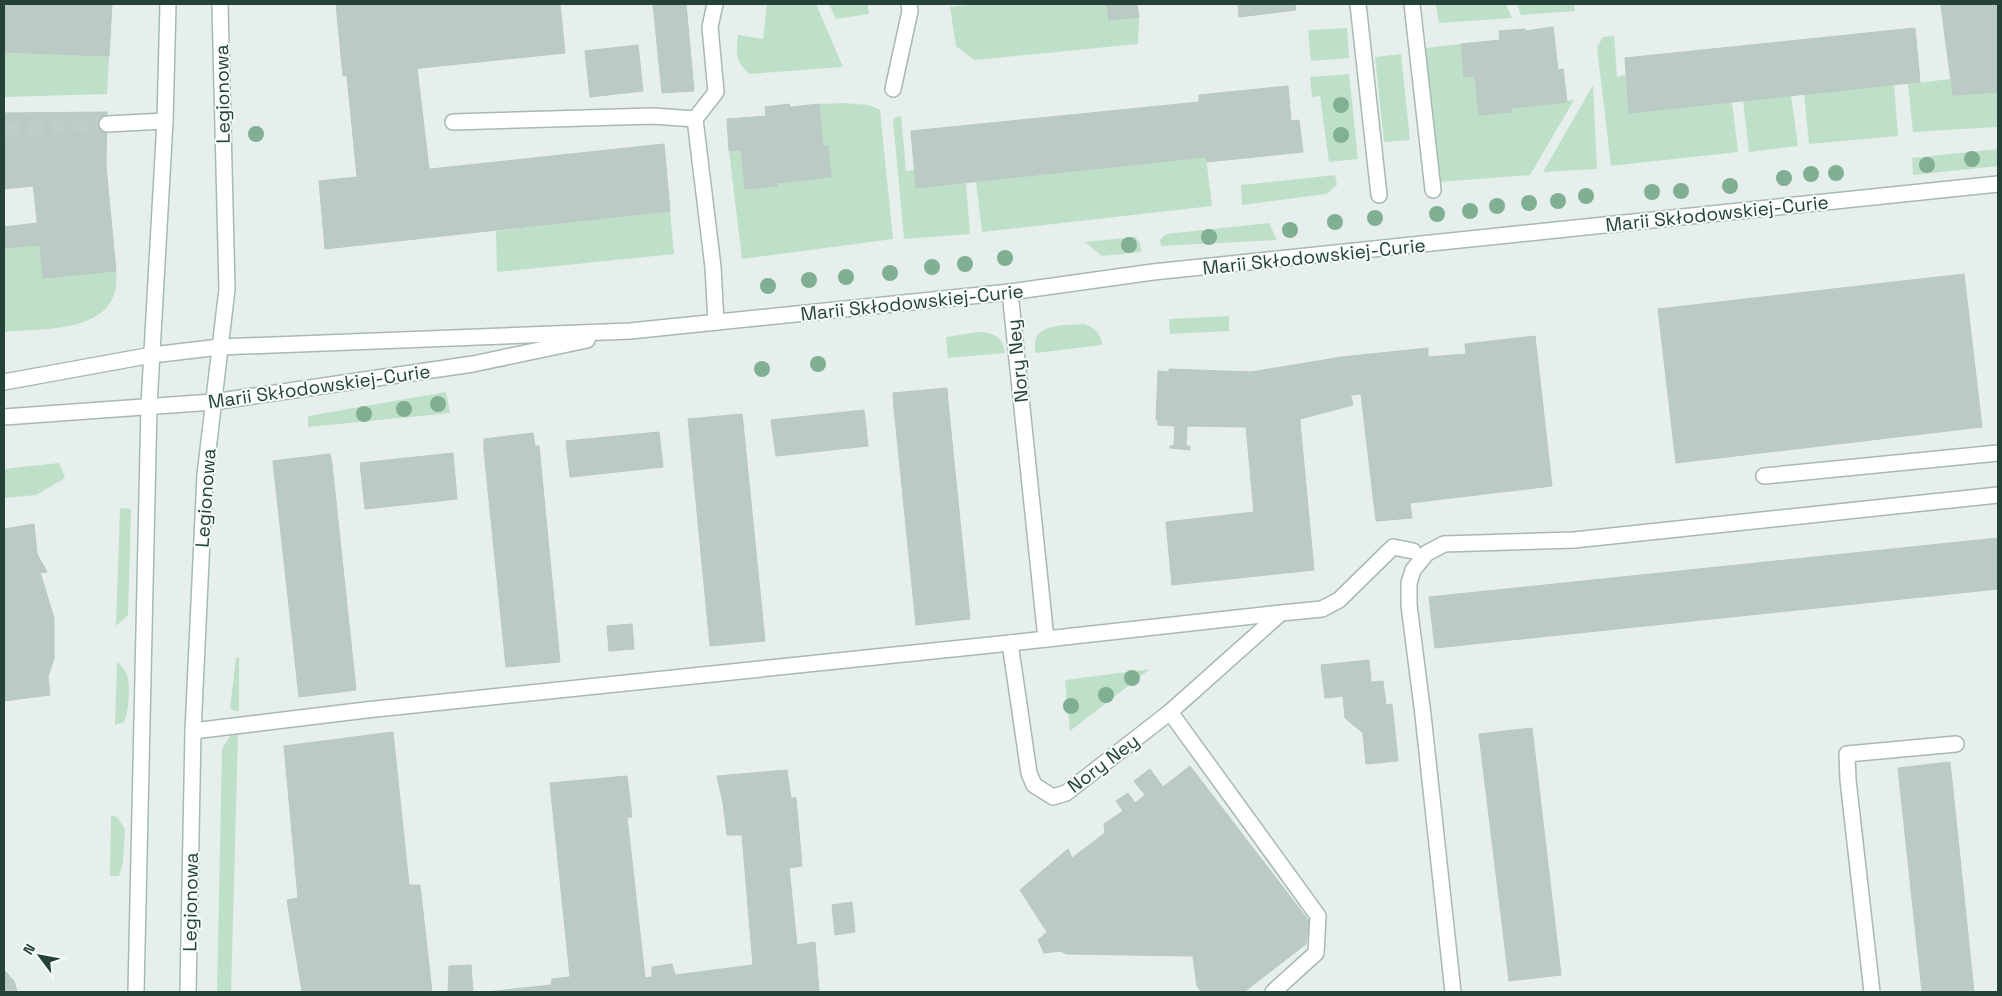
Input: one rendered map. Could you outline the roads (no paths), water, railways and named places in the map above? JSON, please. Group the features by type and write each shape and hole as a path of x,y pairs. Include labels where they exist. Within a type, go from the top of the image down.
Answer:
{"street":[{"path":"136,992 149,405 165,121 168,4"},
{"name":"Legionowa","path":"188,992 193,731 204,475 227,289 220,4"},
{"path":"715,4 710,27 716,92 695,119 713,267 716,322"},
{"path":"893,89 910,10 909,4"},
{"path":"1358,4 1378,195"},
{"path":"1412,4 1433,190"},
{"path":"453,122 652,116 695,119"},
{"path":"107,124 165,121"},
{"name":"Marii Skłodowskiej-Curie","path":"4,382 152,355 220,347 630,331 1010,292 1153,272 1998,184"},
{"name":"Nory Ney","path":"1010,292 1046,640"},
{"name":"Marii Skłodowskiej-Curie","path":"4,417 149,405 213,402 473,364 630,331"},
{"path":"1764,476 1998,453"},
{"path":"193,731 366,710 1046,640 1322,609 1339,600 1393,548 1420,552 1444,544 1574,540 1998,495"},
{"path":"1420,552 1408,582 1409,605 1453,992"},
{"name":"Nory Ney","path":"1010,643 1029,773 1034,785 1053,797 1066,793 1170,712 1281,613"},
{"path":"1170,712 1318,916 1316,953 1272,992"},
{"path":"1872,992 1848,780 1847,754 1956,744"}],"tunnel":[{"path":"4,130 107,124"}]}
